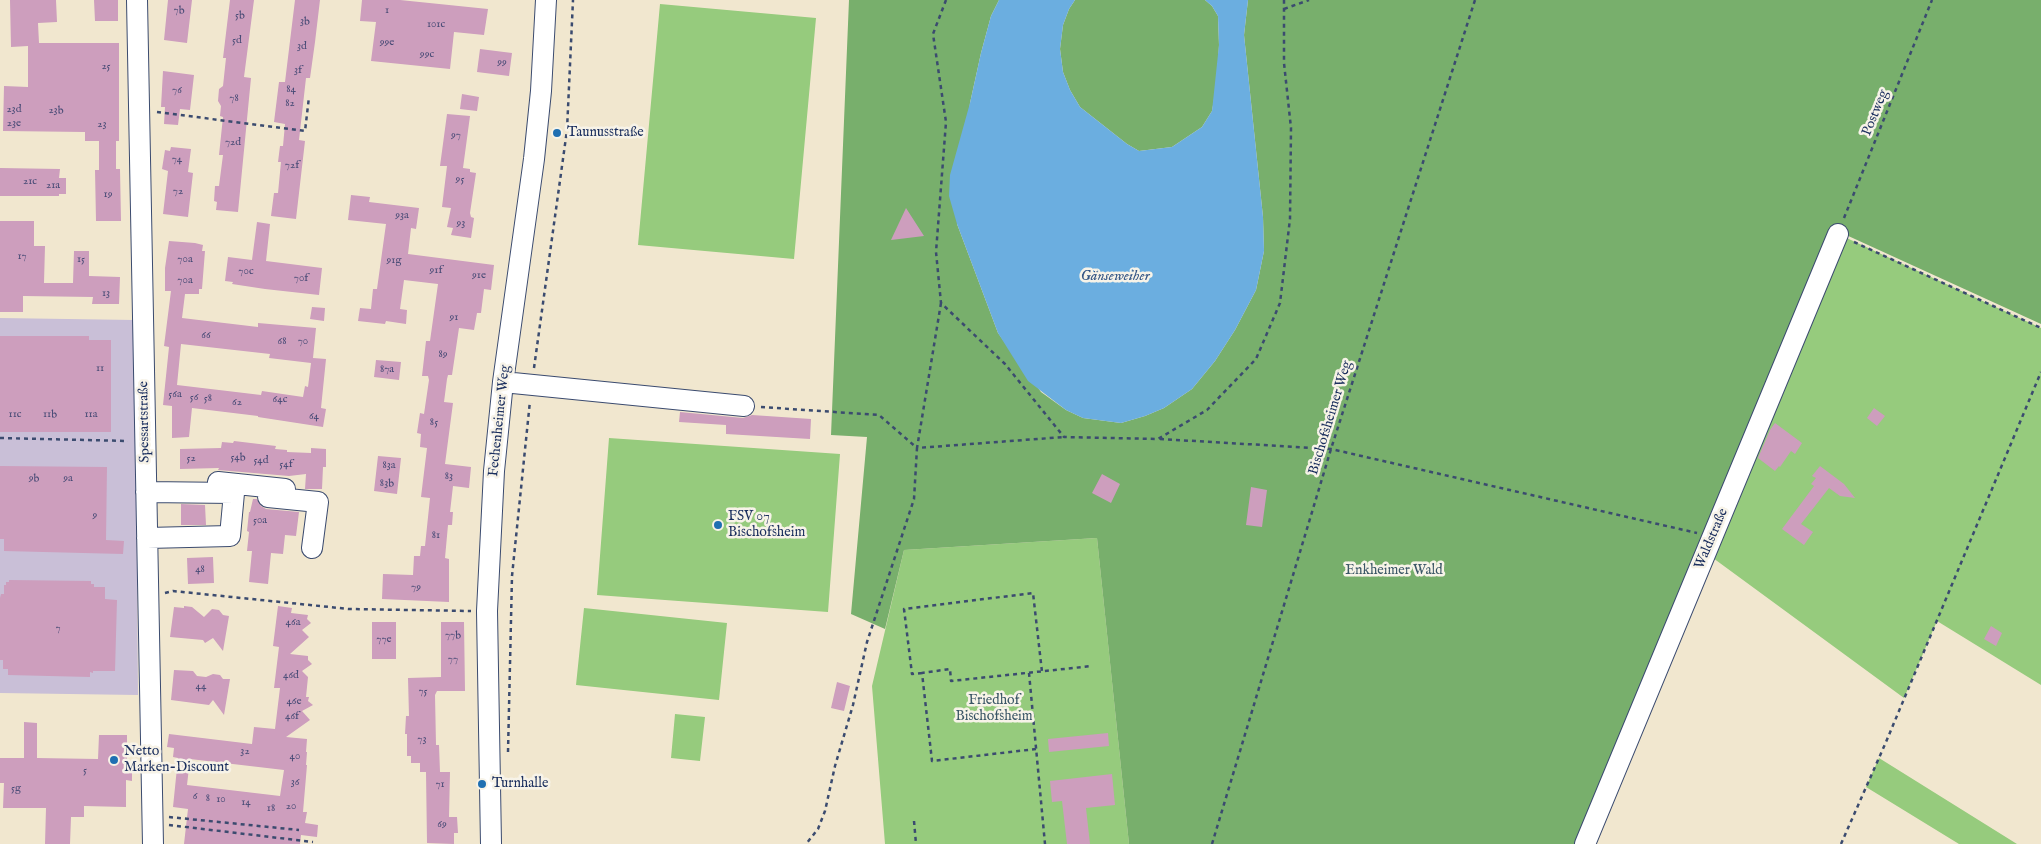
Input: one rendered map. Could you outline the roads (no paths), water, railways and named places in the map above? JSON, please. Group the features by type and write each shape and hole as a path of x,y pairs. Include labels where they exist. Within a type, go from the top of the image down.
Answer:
{"street":[{"name":"Spessartstraße","path":"137,0 153,844"},
{"name":"Fechenheimer Weg","path":"491,844 487,611 494,470 503,382 535,151 541,91 546,0"},
{"name":"Waldstraße","path":"1585,844 1838,234"},
{"path":"503,382 744,406"},
{"path":"146,486 208,481 285,489"},
{"path":"146,486 318,502 312,548"},
{"path":"147,538 230,536 234,494"}],"water":[{"name":"Gänseweiher","path":"999,0 1075,0 1069,9 1063,25 1060,49 1063,72 1070,90 1080,107 1127,144 1139,151 1172,147 1202,127 1212,111 1219,45 1218,16 1212,6 1205,0 1248,0 1244,35 1263,217 1264,251 1256,290 1235,330 1215,361 1192,389 1164,408 1145,416 1121,423 1083,418 1066,410 1028,381 998,333 957,224 949,196 950,175 991,16"}],"place":[{"name":"Taunusstraße","path":"557,133"},
{"name":"FSV 07 Bischofsheim","path":"718,525"},
{"name":"Netto Marken-Discount","path":"114,760"},
{"name":"Turnhalle","path":"482,784"}],"park label":[{"name":"Enkheimer Wald","path":"1394,571"},
{"name":"Friedhof Bischofsheim","path":"994,710"}]}
